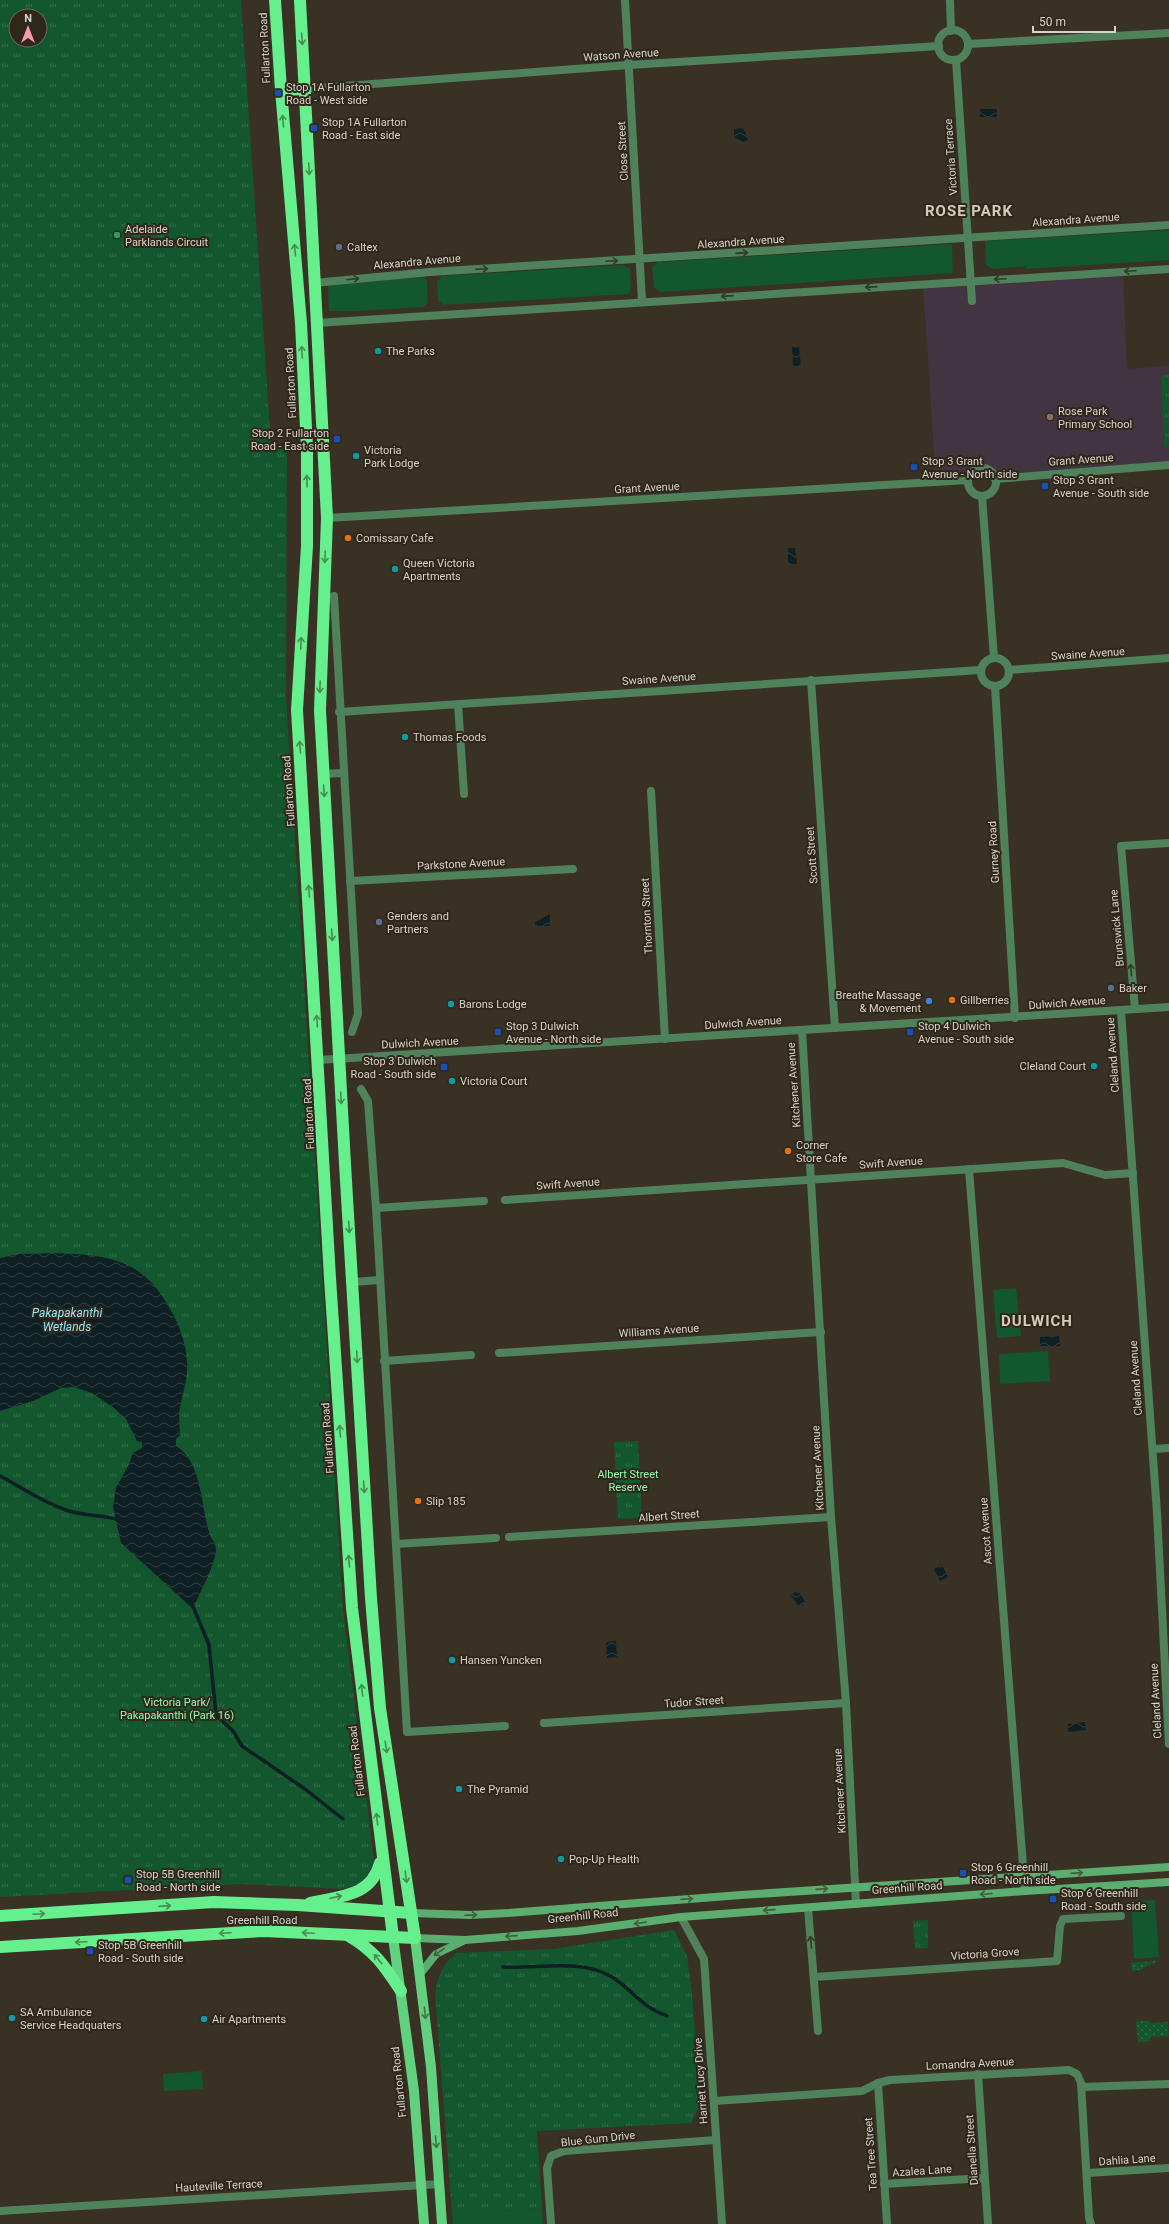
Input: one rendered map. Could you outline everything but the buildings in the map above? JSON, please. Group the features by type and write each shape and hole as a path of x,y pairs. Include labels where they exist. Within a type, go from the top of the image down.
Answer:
{"highway":[{"name":"Fullarton Road","path":"275,0 298,289 307,449 308,520 297,710 319,1060 331,1284 352,1608 393,1937"},
{"path":"300,0 306,89 314,283 327,518 320,710 352,1282 380,1708 415,1938"},
{"path":"281,90 306,89"},
{"path":"298,289 314,283"},
{"path":"308,520 327,518"},
{"path":"302,775 323,774"},
{"path":"331,1284 352,1282"},
{"path":"298,1905 358,1892 377,1876 382,1858"},
{"name":"Greenhill Road","path":"0,1916 214,1902 298,1905 411,1914"},
{"name":"Greenhill Road","path":"0,1947 264,1931 415,1938"},
{"path":"347,1935 370,1950 401,1991"}],"main road":[{"name":"Greenhill Road","path":"411,1914 477,1914 1169,1867"},
{"name":"Greenhill Road","path":"415,1938 465,1940 578,1931 682,1917 1025,1891 1169,1882"},
{"name":"Fullarton Road","path":"393,1937 414,2091 424,2224"},
{"path":"415,1938 431,2067 442,2224"},
{"path":"420,1974 436,1954 465,1940"}],"street":[{"name":"Close Street","path":"625,0 642,301"},
{"path":"950,0 951,31"},
{"path":"951,31 964,35 968,44 965,55 956,60 947,59 943,56 939,46 942,36 951,31"},
{"path":"968,44 1169,32"},
{"name":"Watson Avenue","path":"306,89 629,65 939,46"},
{"name":"Victoria Terrace","path":"956,60 972,301"},
{"name":"Alexandra Avenue","path":"314,283 430,272 1169,225"},
{"path":"317,323 970,280 1169,269"},
{"name":"Grant Avenue","path":"995,479 1169,465"},
{"path":"982,468 991,472 995,479 994,489 982,496 973,493 970,490 968,480 973,472 982,468"},
{"name":"Grant Avenue","path":"327,518 968,480"},
{"path":"982,496 994,658"},
{"path":"334,596 339,712 358,1014 352,1032"},
{"path":"994,658 1003,661 1009,670 1006,680 995,686 986,683 981,675 981,670 985,661 994,658"},
{"name":"Swaine Avenue","path":"1009,670 1169,658"},
{"name":"Swaine Avenue","path":"339,712 981,670"},
{"name":"Scott Street","path":"811,680 835,1028"},
{"name":"Gurney Road","path":"995,686 1016,1018"},
{"path":"458,704 464,794"},
{"path":"323,774 343,773"},
{"name":"Thornton Street","path":"651,791 665,1039"},
{"name":"Brunswick Lane","path":"1134,1009 1121,846 1169,843"},
{"name":"Parkstone Avenue","path":"350,881 573,869"},
{"name":"Dulwich Avenue","path":"319,1060 1016,1018 1169,1007"},
{"name":"Cleland Avenue","path":"1121,1011 1166,1636 1169,1744"},
{"name":"Kitchener Avenue","path":"802,1030 831,1517 846,1703 857,1887 856,1904"},
{"path":"361,1089 368,1101 376,1208 407,1732 505,1726"},
{"name":"Swift Avenue","path":"505,1200 1063,1163 1105,1175 1133,1173"},
{"name":"Ascot Avenue","path":"969,1169 1025,1891"},
{"path":"376,1208 484,1201"},
{"path":"352,1282 380,1280"},
{"name":"Williams Avenue","path":"499,1353 821,1332"},
{"path":"384,1361 472,1355"},
{"path":"1153,1448 1169,1448"},
{"name":"Albert Street","path":"509,1537 831,1517"},
{"path":"396,1544 496,1538"},
{"name":"Tudor Street","path":"544,1723 846,1703"},
{"path":"808,1908 818,2031"},
{"name":"Victoria Grove","path":"814,1977 1057,1960 1060,1926 1063,1919 1121,1916"},
{"name":"Harriet Lucy Drive","path":"682,1917 704,1959 722,2224"},
{"name":"Lomandra Avenue","path":"714,2101 862,2091 878,2083 890,2080 1069,2070 1077,2074 1082,2087"},
{"name":"Dianella Street","path":"978,2074 988,2224"},
{"name":"Tea Tree Street","path":"878,2083 887,2224"},
{"path":"1091,2224 1089,2218 1082,2087 1169,2084"},
{"name":"Blue Gum Drive","path":"551,2224 547,2168 551,2156 564,2151 716,2140"},
{"name":"Dahlia Lane","path":"1087,2173 1169,2168"},
{"name":"Azalea Lane","path":"884,2184 985,2178"},
{"name":"Hauteville Terrace","path":"0,2211 439,2184"}],"shaded area":[{"name":"Rose Park Primary School","path":"1123,272 1127,369 1169,366 1169,465 936,482 923,283"}],"green space":[{"name":"Victoria Park/ Pakapakanthi (Park 16)","path":"0,0 241,0 271,444 287,449 286,695 343,1609 374,1861 366,1878 359,1884 341,1889 242,1884 0,1897"},
{"path":"1169,230 1169,260 1026,269 1026,266 993,269 986,265 985,241"},
{"path":"952,244 953,273 661,292 654,288 652,267 658,262"},
{"path":"624,265 630,269 631,289 628,294 443,305 438,300 437,282 442,276"},
{"path":"424,277 427,281 428,302 424,307 359,311 329,311 328,286 340,283"},
{"path":"1161,375 1169,375 1169,446 1164,447"},
{"path":"1016,1288 1021,1336 997,1338 993,1290"},
{"path":"1048,1351 1050,1381 1000,1384 999,1354"},
{"name":"Albert Street Reserve","path":"638,1441 642,1518 618,1519 614,1442"},
{"path":"1155,1900 1159,1957 1134,1959 1131,1901"},
{"path":"928,1920 928,1948 915,1949 913,1921"},
{"path":"674,1930 687,1956 692,1993 700,2105 691,2123 537,2131 542,2209 452,2213 435,1994 439,1976 447,1962 456,1953 553,1949"},
{"path":"1158,1961 1140,1970 1132,1971 1131,1963"},
{"path":"1136,2021 1149,2021 1150,2023 1168,2022 1169,2036 1150,2037 1150,2041 1138,2042"},
{"path":"202,2071 203,2089 164,2091 163,2074"},
{"path":"542,2209 543,2224 453,2224 452,2213"}],"water":[{"path":"980,109 997,109 997,117 980,117"},
{"path":"743,128 748,140 743,142 734,137 734,129"},
{"path":"792,347 799,347 801,366 793,367"},
{"path":"788,548 795,548 797,564 788,564"},
{"path":"550,914 550,926 535,926 535,922"},
{"name":"Pakapakanthi Wetlands","path":"53,1253 93,1256 110,1259 125,1264 139,1272 151,1282 163,1297 180,1328 184,1342 187,1374 179,1411 180,1435 176,1439 176,1446 185,1453 196,1473 206,1521 216,1549 210,1571 193,1609 121,1543 113,1507 116,1488 129,1464 133,1453 142,1448 142,1442 137,1441 126,1419 114,1408 92,1393 74,1387 61,1388 33,1401 0,1411 0,1258 19,1254"},
{"path":"1059,1336 1060,1346 1040,1346 1040,1337"},
{"path":"942,1565 948,1577 940,1581 934,1569"},
{"path":"795,1592 800,1593 805,1602 803,1605 798,1605 791,1596"},
{"path":"616,1641 617,1657 607,1658 606,1642"},
{"path":"1085,1722 1086,1730 1068,1732 1068,1724"}],"waterway":[{"path":"0,1476 42,1500 60,1508 75,1513 120,1520"},
{"path":"192,1604 209,1645 216,1715 233,1731 242,1746 305,1789 343,1819"},
{"path":"503,1967 573,1966 600,1971 620,1982 651,2008 667,2016"}],"place":[{"name":"Stop 1A Fullarton Road - West side","path":"278,93"},
{"name":"Stop 1A Fullarton Road - East side","path":"314,128"},
{"name":"Adelaide Parklands Circuit","path":"117,235"},
{"name":"Caltex","path":"339,247"},
{"name":"The Parks","path":"378,351"},
{"name":"Rose Park Primary School","path":"1050,417"},
{"name":"Stop 2 Fullarton Road - East side","path":"337,439"},
{"name":"Victoria Park Lodge","path":"356,456"},
{"name":"Stop 3 Grant Avenue - North side","path":"914,467"},
{"name":"Stop 3 Grant Avenue - South side","path":"1045,486"},
{"name":"Comissary Cafe","path":"348,538"},
{"name":"Queen Victoria Apartments","path":"395,569"},
{"name":"Thomas Foods","path":"405,737"},
{"name":"Genders and Partners","path":"379,922"},
{"name":"Baker","path":"1111,988"},
{"name":"Gillberries","path":"952,1000"},
{"name":"Breathe Massage & Movement","path":"929,1001"},
{"name":"Barons Lodge","path":"451,1004"},
{"name":"Stop 3 Dulwich Avenue - North side","path":"498,1032"},
{"name":"Stop 4 Dulwich Avenue - South side","path":"910,1032"},
{"name":"Cleland Court","path":"1094,1066"},
{"name":"Stop 3 Dulwich Road - South side","path":"444,1067"},
{"name":"Victoria Court","path":"452,1081"},
{"name":"Corner Store Cafe","path":"788,1151"},
{"name":"Slip 185","path":"418,1501"},
{"name":"Hansen Yuncken","path":"452,1660"},
{"name":"The Pyramid","path":"459,1789"},
{"name":"Pop-Up Health","path":"561,1859"},
{"name":"Stop 6 Greenhill Road - North side","path":"963,1873"},
{"name":"Stop 5B Greenhill Road - North side","path":"128,1880"},
{"name":"Stop 6 Greenhill Road - South side","path":"1053,1899"},
{"name":"Stop 5B Greenhill Road - South side","path":"90,1951"},
{"name":"SA Ambulance Service Headquaters","path":"12,2018"},
{"name":"Air Apartments","path":"204,2019"}],"district":[{"name":"ROSE PARK","path":"969,211"},
{"name":"DULWICH","path":"1037,1321"}]}
